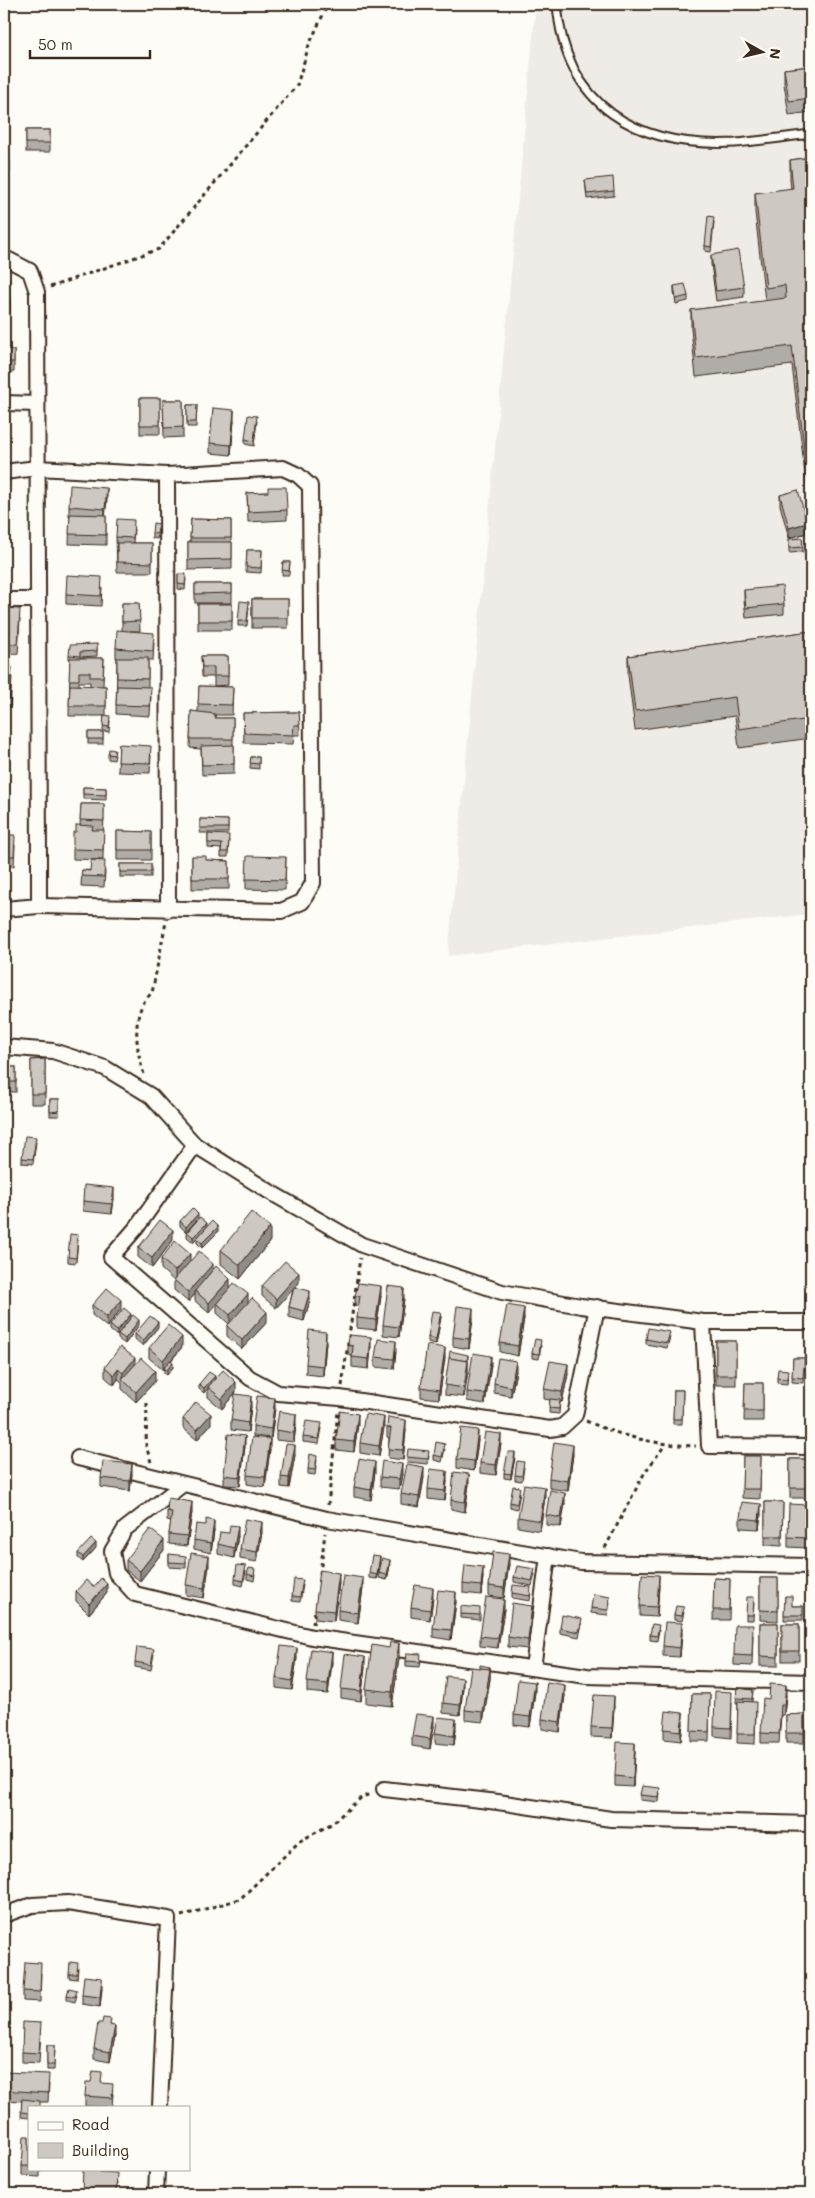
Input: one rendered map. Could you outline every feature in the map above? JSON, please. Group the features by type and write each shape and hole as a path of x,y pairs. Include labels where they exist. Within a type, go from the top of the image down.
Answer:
{"street":[{"path":"4,260 9,260 30,271 37,292 36,468 39,906"},
{"path":"4,403 36,404"},
{"path":"4,472 36,468 166,475 283,468 298,475 310,486 313,873 313,882 302,902 281,911 39,906 4,909"},
{"path":"166,475 168,910"},
{"path":"4,600 38,600"},
{"path":"4,1047 53,1051 105,1068 151,1096 195,1145 270,1192 362,1245 502,1292 581,1306 703,1322 811,1322"},
{"path":"195,1145 137,1227 111,1258 250,1378 278,1393 340,1398 550,1429 562,1427 574,1416 597,1307"},
{"path":"703,1322 709,1446 811,1447"},
{"path":"78,1458 326,1519 581,1562 811,1566"},
{"path":"182,1485 125,1529 112,1551 116,1573 135,1594 312,1637 587,1676 811,1682"},
{"path":"533,1668 548,1556"},
{"path":"384,1789 611,1819 811,1824"},
{"path":"4,1915 32,1905 68,1903 168,1919 160,2106"},
{"path":"156,2194 157,2170"}],"lane":[{"path":"557,4 563,42 574,69 600,105 618,120 650,134 682,141 734,143 811,134"}],"path":[{"path":"37,292 159,249 297,85 309,45 328,4"},
{"path":"151,1096 139,1059 137,1023 144,998 152,993 168,910"},
{"path":"319,1578 340,1398 362,1245"},
{"path":"147,1403 146,1446 151,1462 159,1468"},
{"path":"574,1416 613,1433 665,1446 709,1446"},
{"path":"598,1562 645,1472 665,1446"},
{"path":"312,1637 316,1608"},
{"path":"168,1919 240,1899 300,1841 331,1824 362,1797 384,1789"}],"shaded area":[{"path":"536,4 811,4 811,914 448,956"}],"building":[{"path":"811,66 811,98 789,101 784,69"},
{"path":"26,130 50,130 50,143 26,143"},
{"path":"4,148 10,161 4,164"},
{"path":"811,157 811,505 792,346 696,358 691,310 786,298 785,285 766,288 755,193 793,188 790,160"},
{"path":"613,177 614,191 587,194 585,180"},
{"path":"708,216 714,217 711,247 705,246"},
{"path":"738,250 744,287 716,291 711,255"},
{"path":"4,278 9,278 10,304 4,304"},
{"path":"685,284 688,296 676,299 674,286"},
{"path":"4,343 7,343 6,349 14,350 14,362 4,362"},
{"path":"140,398 160,398 160,425 140,425"},
{"path":"163,400 183,400 183,427 164,428"},
{"path":"187,405 197,405 196,422 187,422"},
{"path":"213,408 234,410 231,445 210,443"},
{"path":"248,415 257,416 254,441 245,439"},
{"path":"70,485 107,488 105,509 69,506"},
{"path":"268,487 286,487 287,510 248,512 247,493 268,492"},
{"path":"798,490 807,523 789,528 780,495"},
{"path":"70,514 106,515 106,535 69,534"},
{"path":"117,519 134,520 133,538 116,537"},
{"path":"191,519 231,520 231,538 190,538"},
{"path":"153,523 159,524 157,534 152,533"},
{"path":"802,538 803,547 789,548 789,539"},
{"path":"188,542 232,542 232,559 188,560"},
{"path":"117,543 152,543 152,563 117,562"},
{"path":"247,550 262,550 261,568 246,567"},
{"path":"283,562 290,562 289,571 282,570"},
{"path":"178,574 186,574 185,585 178,584"},
{"path":"67,575 102,577 101,596 66,594"},
{"path":"195,584 232,584 232,593 195,594"},
{"path":"782,586 784,604 746,608 744,590"},
{"path":"252,599 288,599 288,618 252,618"},
{"path":"240,601 249,602 247,621 238,621"},
{"path":"122,603 139,603 140,621 122,622"},
{"path":"198,604 232,604 232,621 198,621"},
{"path":"4,608 20,609 18,644 4,644"},
{"path":"117,630 154,633 153,651 116,648"},
{"path":"811,631 811,719 739,729 735,697 635,711 628,656"},
{"path":"97,644 97,651 80,652 80,656 69,655 70,645"},
{"path":"201,656 228,656 228,676 214,676 214,667 202,667"},
{"path":"70,658 104,658 103,677 90,677 90,672 79,672 79,680 69,680"},
{"path":"117,658 148,658 148,679 117,678"},
{"path":"4,666 12,667 10,697 4,697"},
{"path":"70,685 106,686 106,706 69,706"},
{"path":"117,686 151,687 150,706 116,705"},
{"path":"199,686 233,687 232,705 198,704"},
{"path":"191,711 215,714 215,718 233,718 233,739 190,739"},
{"path":"299,712 300,725 294,725 293,735 244,733 243,713"},
{"path":"104,715 110,716 109,727 103,726"},
{"path":"4,723 7,723 5,754 4,754"},
{"path":"88,732 103,732 103,739 88,739"},
{"path":"119,744 151,746 150,763 118,762"},
{"path":"234,745 234,764 202,765 201,746"},
{"path":"109,749 115,750 114,755 108,754"},
{"path":"251,757 259,757 259,764 250,763"},
{"path":"4,779 9,779 8,809 4,809"},
{"path":"83,787 106,788 106,795 83,794"},
{"path":"81,804 104,804 104,821 80,820"},
{"path":"200,819 228,820 228,828 200,828"},
{"path":"76,825 93,826 92,830 104,830 103,850 73,849 73,832 76,832"},
{"path":"117,831 151,832 151,850 117,850"},
{"path":"208,834 229,835 228,852 221,852 222,844 208,843"},
{"path":"4,835 15,835 14,856 4,856"},
{"path":"192,856 206,856 206,860 229,861 229,879 192,879"},
{"path":"247,856 286,857 285,880 246,879"},
{"path":"91,860 105,861 104,877 81,876 82,870 90,871"},
{"path":"120,864 151,864 151,872 120,872"},
{"path":"45,1059 45,1094 31,1094 31,1060"},
{"path":"4,1067 16,1067 16,1082 4,1082"},
{"path":"50,1099 59,1099 59,1111 50,1112"},
{"path":"25,1136 36,1137 33,1159 22,1158"},
{"path":"84,1185 114,1188 112,1204 83,1201"},
{"path":"192,1208 198,1214 186,1227 180,1221"},
{"path":"251,1212 270,1227 240,1265 221,1250"},
{"path":"200,1217 207,1223 193,1237 187,1232"},
{"path":"160,1220 173,1230 152,1258 138,1248"},
{"path":"212,1221 218,1227 202,1243 197,1238"},
{"path":"70,1234 78,1235 76,1258 68,1257"},
{"path":"175,1241 190,1254 175,1271 161,1259"},
{"path":"199,1251 213,1264 188,1292 174,1280"},
{"path":"285,1261 299,1273 276,1299 262,1286"},
{"path":"216,1266 230,1279 209,1303 195,1291"},
{"path":"234,1283 248,1294 230,1315 217,1303"},
{"path":"358,1283 381,1286 376,1320 357,1318 360,1296 355,1296"},
{"path":"388,1286 404,1288 399,1327 383,1325"},
{"path":"294,1287 310,1291 304,1311 289,1307"},
{"path":"107,1288 121,1300 107,1317 92,1305"},
{"path":"252,1298 267,1312 242,1340 227,1326"},
{"path":"507,1305 524,1308 518,1346 500,1343"},
{"path":"457,1306 473,1308 469,1339 453,1337"},
{"path":"124,1308 131,1314 117,1331 110,1325"},
{"path":"432,1311 441,1312 436,1339 428,1337"},
{"path":"133,1315 139,1320 125,1339 118,1334"},
{"path":"150,1316 158,1322 143,1341 135,1334"},
{"path":"168,1325 182,1337 163,1360 149,1348"},
{"path":"648,1328 670,1332 667,1343 646,1339"},
{"path":"309,1330 326,1332 323,1366 306,1364"},
{"path":"349,1335 371,1337 369,1359 352,1357 353,1346 348,1345"},
{"path":"378,1339 396,1341 394,1359 375,1357"},
{"path":"535,1339 541,1340 539,1354 532,1353"},
{"path":"716,1341 736,1341 736,1375 716,1375"},
{"path":"427,1345 445,1348 439,1390 421,1387"},
{"path":"120,1347 135,1358 123,1373 118,1369 114,1375 105,1367"},
{"path":"450,1351 468,1355 467,1361 449,1358"},
{"path":"473,1353 491,1356 485,1394 467,1392"},
{"path":"141,1358 155,1371 136,1392 122,1379"},
{"path":"449,1358 468,1361 464,1388 445,1385"},
{"path":"498,1358 516,1361 511,1387 494,1383"},
{"path":"793,1358 805,1358 803,1378 792,1377"},
{"path":"170,1360 173,1362 167,1370 164,1368"},
{"path":"550,1361 568,1364 562,1392 544,1389"},
{"path":"778,1369 788,1370 787,1379 777,1378"},
{"path":"223,1370 236,1382 222,1399 208,1387"},
{"path":"209,1372 215,1376 204,1388 199,1384"},
{"path":"745,1383 763,1383 763,1411 744,1411"},
{"path":"674,1390 683,1390 682,1419 673,1419"},
{"path":"235,1394 251,1396 248,1423 231,1420"},
{"path":"257,1396 275,1398 271,1429 253,1426"},
{"path":"550,1399 560,1400 559,1409 549,1408"},
{"path":"196,1402 211,1414 197,1430 183,1419"},
{"path":"279,1411 296,1414 294,1433 276,1430"},
{"path":"340,1411 358,1414 354,1442 336,1440"},
{"path":"365,1414 384,1417 379,1446 360,1443"},
{"path":"388,1417 406,1420 403,1450 388,1449 391,1428 387,1428"},
{"path":"306,1421 322,1423 319,1439 303,1437"},
{"path":"461,1428 478,1430 474,1461 457,1459"},
{"path":"485,1432 501,1434 496,1465 480,1463"},
{"path":"228,1434 245,1436 240,1477 224,1475"},
{"path":"252,1437 270,1439 265,1477 247,1475"},
{"path":"436,1442 445,1444 442,1457 434,1455"},
{"path":"554,1442 573,1445 568,1481 549,1478"},
{"path":"286,1444 295,1445 289,1478 281,1477"},
{"path":"408,1449 429,1451 428,1459 407,1457"},
{"path":"508,1452 515,1452 511,1474 504,1473"},
{"path":"310,1454 317,1456 315,1470 308,1469"},
{"path":"743,1456 761,1456 760,1489 742,1489"},
{"path":"359,1459 375,1462 371,1490 354,1487"},
{"path":"790,1459 807,1459 807,1488 790,1488"},
{"path":"103,1461 132,1464 130,1481 101,1478"},
{"path":"382,1461 402,1464 399,1479 380,1477"},
{"path":"517,1461 524,1462 522,1476 515,1475"},
{"path":"407,1464 424,1467 419,1497 401,1494"},
{"path":"430,1469 447,1471 445,1491 428,1489"},
{"path":"454,1472 469,1474 465,1502 451,1500"},
{"path":"524,1484 545,1487 540,1521 518,1517"},
{"path":"513,1486 520,1487 517,1504 510,1502"},
{"path":"550,1490 565,1493 561,1518 546,1515"},
{"path":"168,1498 192,1502 187,1536 169,1534 172,1512 167,1511"},
{"path":"742,1502 761,1504 759,1520 740,1518"},
{"path":"765,1502 783,1502 782,1536 765,1536"},
{"path":"789,1504 808,1505 807,1538 788,1537"},
{"path":"206,1519 214,1521 211,1543 194,1540 196,1524 206,1525"},
{"path":"245,1519 262,1522 257,1552 240,1549"},
{"path":"230,1525 238,1526 234,1548 218,1544 220,1532 229,1533"},
{"path":"150,1529 164,1540 140,1571 126,1560"},
{"path":"91,1539 96,1543 83,1557 78,1553"},
{"path":"493,1552 509,1554 504,1588 489,1586"},
{"path":"191,1553 209,1556 204,1588 186,1585"},
{"path":"169,1554 186,1556 186,1563 169,1562"},
{"path":"372,1555 380,1556 377,1575 369,1573"},
{"path":"382,1558 390,1560 387,1575 379,1573"},
{"path":"237,1565 246,1566 243,1581 235,1579"},
{"path":"465,1565 483,1567 481,1586 463,1584"},
{"path":"517,1566 535,1569 532,1581 514,1577"},
{"path":"249,1568 255,1569 254,1576 247,1574"},
{"path":"320,1570 339,1573 334,1611 315,1609"},
{"path":"642,1574 659,1575 657,1607 640,1606"},
{"path":"343,1575 363,1578 358,1613 338,1610"},
{"path":"101,1578 107,1584 89,1604 76,1591 86,1580 94,1587"},
{"path":"714,1578 730,1579 729,1610 713,1610"},
{"path":"760,1578 778,1578 778,1611 760,1610"},
{"path":"294,1579 303,1580 300,1597 292,1596"},
{"path":"415,1585 433,1588 430,1610 411,1607"},
{"path":"513,1585 531,1587 530,1596 512,1593"},
{"path":"438,1590 456,1592 451,1630 433,1628"},
{"path":"593,1594 610,1597 608,1610 591,1608"},
{"path":"785,1596 792,1596 792,1606 803,1606 803,1615 784,1615"},
{"path":"486,1597 504,1599 498,1638 480,1636"},
{"path":"747,1597 754,1597 753,1615 746,1615"},
{"path":"512,1603 532,1606 528,1640 508,1637"},
{"path":"461,1606 480,1608 480,1615 461,1614"},
{"path":"676,1606 684,1607 682,1616 674,1615"},
{"path":"562,1615 582,1619 579,1632 560,1628"},
{"path":"665,1622 682,1623 680,1648 663,1646"},
{"path":"760,1623 778,1623 778,1657 760,1656"},
{"path":"652,1624 659,1625 657,1636 650,1635"},
{"path":"782,1624 799,1624 799,1651 782,1651"},
{"path":"735,1625 753,1625 752,1656 734,1655"},
{"path":"808,1629 811,1629 811,1644 806,1643"},
{"path":"390,1642 399,1643 392,1692 366,1689 372,1645 389,1648"},
{"path":"281,1646 297,1648 292,1681 276,1678"},
{"path":"137,1647 154,1649 151,1665 135,1662"},
{"path":"311,1649 332,1652 328,1684 307,1682"},
{"path":"407,1653 421,1654 420,1662 406,1661"},
{"path":"345,1654 365,1657 361,1691 341,1689"},
{"path":"480,1665 490,1667 489,1669 480,1668"},
{"path":"471,1667 490,1669 483,1712 465,1710"},
{"path":"446,1676 463,1678 460,1705 443,1703"},
{"path":"518,1680 535,1682 530,1717 514,1715"},
{"path":"547,1682 565,1685 560,1722 542,1719"},
{"path":"770,1684 786,1685 784,1705 781,1705 779,1734 761,1733 763,1698 769,1699"},
{"path":"737,1688 753,1690 752,1699 736,1698"},
{"path":"715,1691 732,1692 731,1728 714,1727"},
{"path":"692,1694 710,1694 709,1732 691,1731"},
{"path":"594,1695 614,1696 612,1728 591,1727"},
{"path":"738,1701 756,1702 755,1734 737,1734"},
{"path":"809,1705 811,1705 811,1732 808,1732"},
{"path":"666,1711 683,1713 681,1731 664,1729"},
{"path":"416,1714 434,1716 430,1739 412,1736"},
{"path":"804,1714 804,1733 786,1733 786,1715"},
{"path":"438,1717 456,1719 454,1736 435,1733"},
{"path":"617,1742 635,1743 633,1778 615,1776"},
{"path":"642,1786 660,1788 659,1797 640,1795"},
{"path":"25,1962 41,1963 40,1992 23,1991"},
{"path":"70,1962 78,1963 77,1974 69,1974"},
{"path":"84,1976 102,1978 100,1997 82,1995"},
{"path":"69,1988 77,1990 75,1997 67,1995"},
{"path":"103,2018 111,2019 110,2025 115,2026 110,2052 94,2049 98,2023 102,2023"},
{"path":"23,2022 41,2023 39,2053 22,2052"},
{"path":"47,2045 55,2045 54,2065 47,2065"},
{"path":"93,2071 102,2072 101,2083 113,2084 112,2098 85,2096 86,2082 91,2082"},
{"path":"4,2072 49,2074 48,2093 4,2090"},
{"path":"22,2099 40,2101 40,2106 28,2106 28,2113 21,2112"},
{"path":"24,2136 28,2136 28,2166 22,2166"},
{"path":"83,2170 117,2173 116,2192 82,2194"}]}
